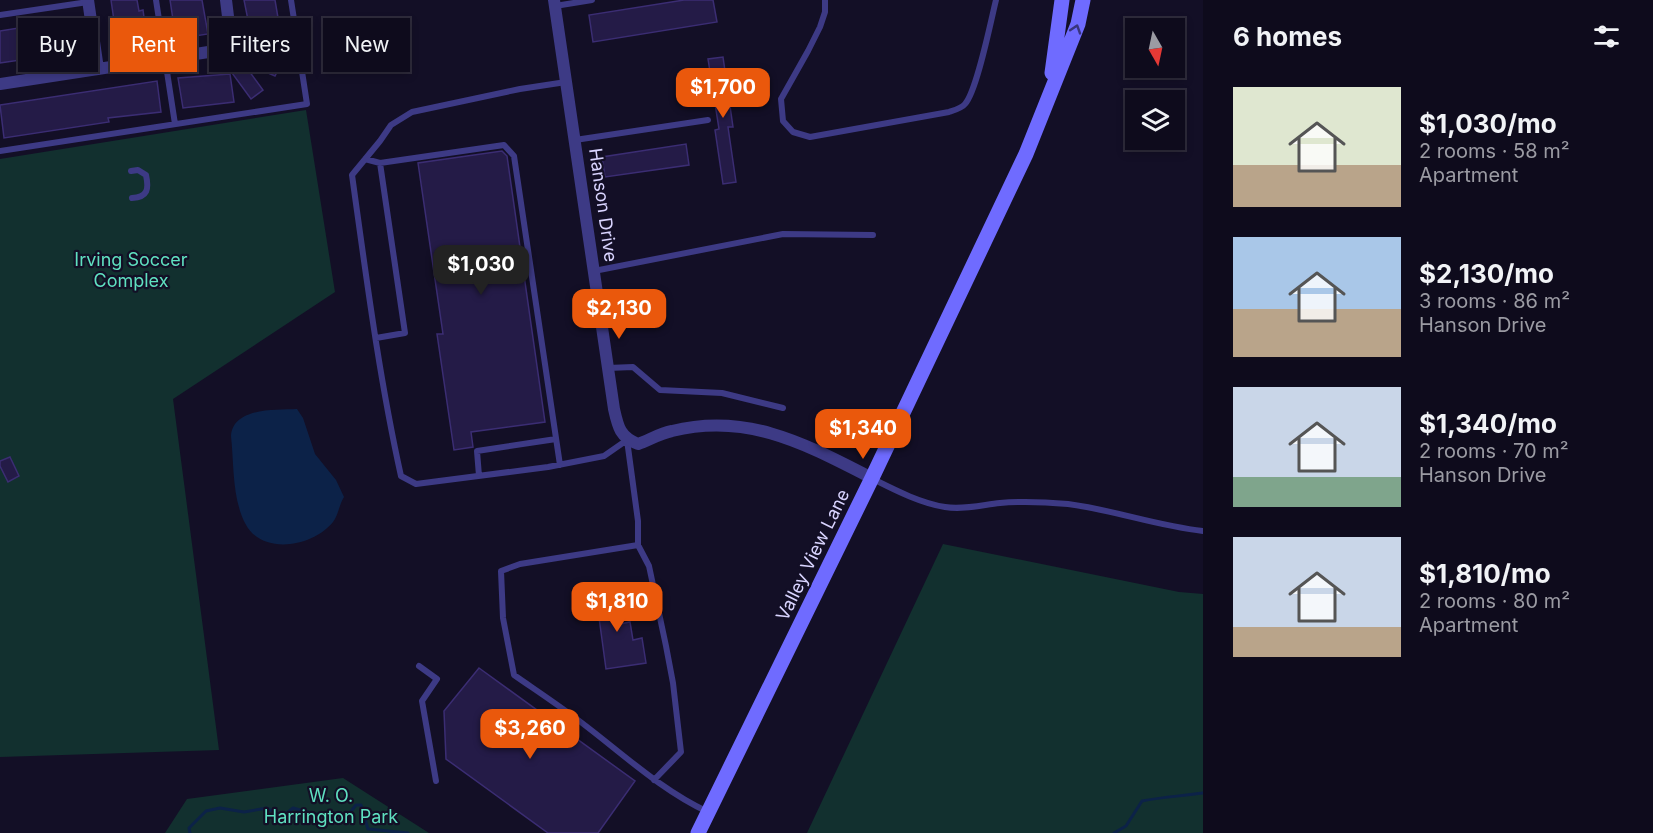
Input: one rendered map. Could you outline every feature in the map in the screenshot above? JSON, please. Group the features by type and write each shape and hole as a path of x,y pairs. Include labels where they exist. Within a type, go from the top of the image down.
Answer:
{"main road":[{"name":"Valley View Lane","path":"1049,97 1062,0"},
{"name":"Valley View Lane","path":"698,833 872,478 1026,154 1078,24 1083,0"}],"street":[{"path":"197,54 224,47 230,33 226,0"},
{"path":"88,1 90,18"},
{"name":"Hanson Drive","path":"554,3 618,429 627,440"},
{"path":"98,69 110,67"},
{"path":"0,84 78,72"},
{"path":"627,440 638,444 670,431 720,425 770,432 820,451 872,478"}],"lane":[{"path":"156,0 159,18"},
{"path":"0,151 307,104 291,0"},
{"path":"554,3 592,0"},
{"path":"825,0 825,12 820,27 781,99 783,121 793,132 810,137 949,112 964,106 969,99 981,61 996,0"},
{"path":"0,15 88,1"},
{"path":"167,72 175,124"},
{"path":"566,82 520,89 412,112 391,125 352,175 376,338 400,476 416,484 560,465 604,456 627,440 638,521 638,545 649,566 673,683 681,752 654,780"},
{"path":"575,140 708,120"},
{"path":"365,159 380,163 504,145 514,156 560,465"},
{"path":"376,338 405,333 380,163"},
{"path":"131,171 138,170 146,175 148,183 145,195 132,198"},
{"path":"594,271 783,234 873,235"},
{"path":"608,368 633,367 660,390 722,393 783,408"},
{"path":"479,476 477,451 556,439"},
{"path":"872,478 920,500 947,508 966,508 1009,502 1047,502 1203,531"},
{"path":"638,545 520,564 501,571 503,618 514,675 581,722 654,780 687,802 708,812"},
{"path":"419,666 436,679 422,701 436,781"}],"green space":[{"name":"Irving Soccer Complex","path":"306,110 335,292 173,399 219,750 0,757 0,159"},
{"path":"943,544 1179,592 1203,594 1203,833 807,833"},
{"name":"W. O. Harrington Park","path":"343,778 429,833 165,833 187,799"}],"water":[{"path":"297,409 303,418 315,454 336,480 344,497 335,520 324,531 301,542 275,544 253,533 245,523 236,492 231,436 239,420 247,415 267,410"}],"building":[{"path":"111,0 137,0 139,11 143,10 144,18 114,18"},
{"path":"170,0 202,0 208,34 197,36 197,18 173,18"},
{"path":"244,0 275,0 278,18 248,18"},
{"path":"684,0 713,0 717,22 593,42 589,15"},
{"path":"18,28 18,60 0,63 0,31"},
{"path":"723,57 733,127 728,127 736,182 723,184 715,130 719,129 708,59"},
{"path":"250,72 263,90 251,99 232,73"},
{"path":"266,72 277,72 275,76"},
{"path":"230,74 234,102 183,108 178,78"},
{"path":"157,81 161,112 108,118 109,122 4,138 0,105"},
{"path":"686,144 689,165 605,177 602,157"},
{"path":"502,151 507,156 545,422 471,432 473,447 454,450 437,334 443,334 418,163"},
{"path":"10,457 19,476 8,482 0,461"},
{"path":"615,585 620,624 630,622 633,640 642,638 646,663 606,669 595,588"},
{"path":"479,668 635,781 598,833 548,833 446,759 444,711"}],"waterway":[{"path":"1114,833 1126,826 1142,801 1203,793"},
{"path":"190,833 189,828 206,811 220,808 244,812 267,808 280,815 293,808 344,820 356,805 361,805 368,829 408,833"}]}
